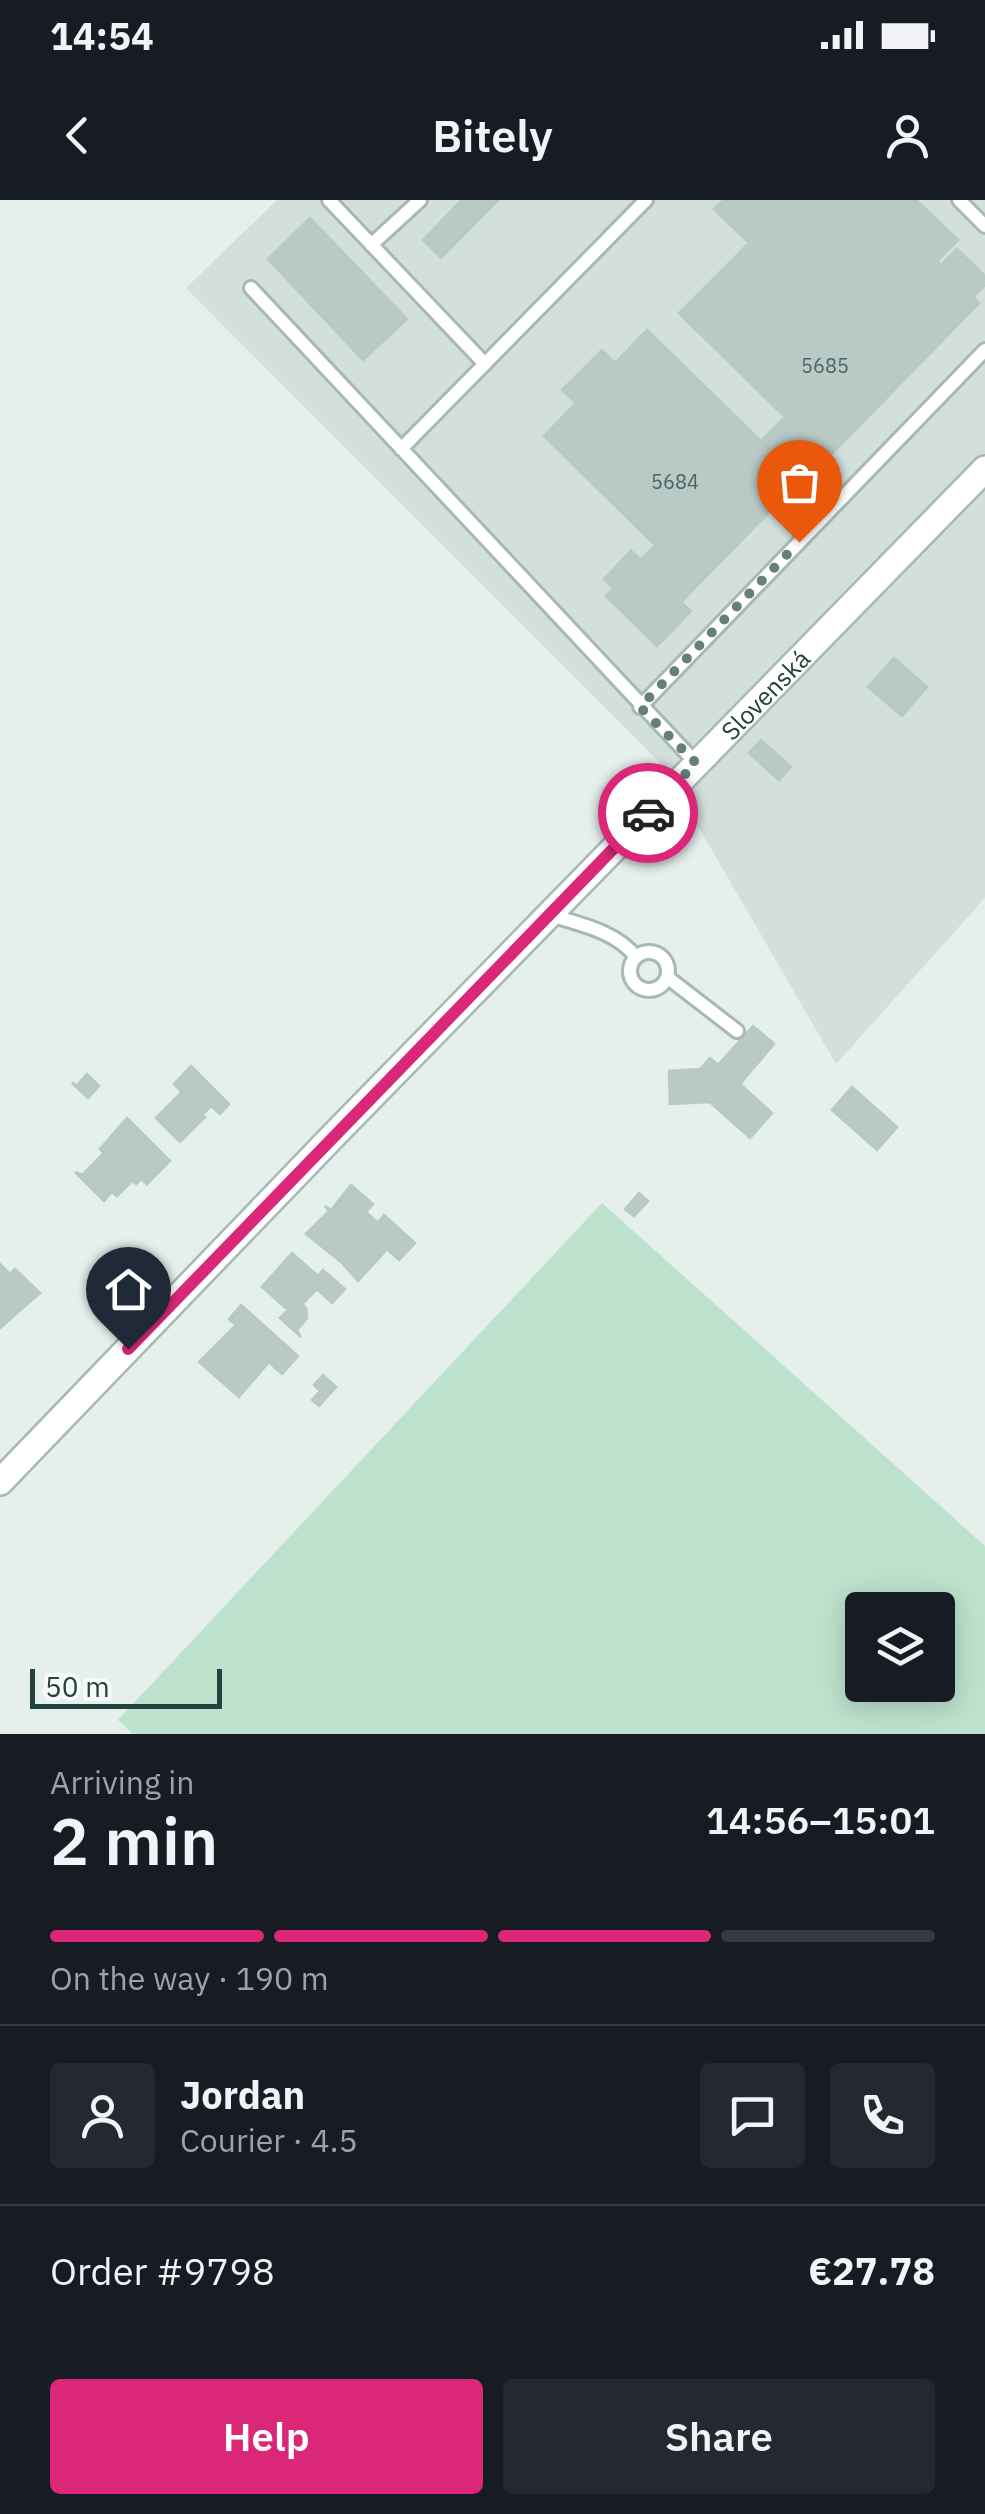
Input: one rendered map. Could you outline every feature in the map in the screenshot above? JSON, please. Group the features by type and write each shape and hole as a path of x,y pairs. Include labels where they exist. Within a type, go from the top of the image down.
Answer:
{"street":[{"name":"Slovenská","path":"0,1482 985,469"}],"lane":[{"path":"329,200 484,364"},
{"path":"371,245 420,200"},
{"path":"401,449 646,200"},
{"path":"959,200 985,226"},
{"path":"252,288 696,763"},
{"path":"640,707 985,350"},
{"path":"548,915 599,930 627,945 636,957"},
{"path":"643,952 659,954 666,960 667,977 655,989 638,987 630,972 636,957 643,952"},
{"path":"667,977 736,1031"}],"shaded area":[{"path":"277,200 985,200 985,898 836,1064 663,766 186,288"}],"green space":[{"path":"602,1203 985,1546 985,1734 133,1734 118,1720"}],"building":[{"path":"462,200 498,200 441,258 423,240"},
{"path":"724,200 916,200 958,240 937,261 979,303 783,504 740,462 785,417 679,313 749,243 714,209"},
{"path":"310,218 407,319 363,360 268,259"},
{"path":"957,249 985,276 985,285 973,297 941,265"},
{"path":"647,330 761,441 740,462 780,501 681,602 691,611 657,646 606,596 655,545 544,436 576,403 562,390 602,350 615,363"},
{"path":"631,551 641,560 613,588 604,579"},
{"path":"894,658 927,687 902,716 868,687"},
{"path":"761,740 791,767 779,780 749,753"},
{"path":"753,1026 774,1044 740,1084 772,1113 750,1138 710,1102 670,1104 669,1071 700,1069 710,1058 718,1065"},
{"path":"191,1066 229,1104 220,1114 211,1106 180,1142 156,1118 182,1092 174,1084"},
{"path":"87,1074 99,1086 88,1098 72,1083 77,1085"},
{"path":"852,1087 897,1127 877,1150 832,1110"},
{"path":"127,1118 170,1161 147,1184 141,1179 136,1184 132,1181 117,1196 112,1192 104,1201 75,1172 82,1175 104,1153 100,1149"},
{"path":"351,1185 373,1204 366,1212 378,1223 384,1215 415,1243 399,1260 387,1249 380,1257 325,1206 331,1210"},
{"path":"639,1193 648,1201 634,1216 625,1209"},
{"path":"325,1206 380,1257 358,1281 306,1234 329,1211"},
{"path":"292,1253 318,1276 323,1270 345,1289 332,1303 317,1289 302,1304 307,1318 297,1330 301,1337 280,1318 288,1310 262,1287"},
{"path":"0,1264 10,1274 15,1269 40,1293 0,1328"},
{"path":"241,1305 298,1356 282,1374 269,1362 239,1397 199,1362 236,1325 229,1319"},
{"path":"323,1375 336,1387 319,1406 312,1400 320,1391 314,1385"}],"way so far":[{"path":"648,813 696,763 640,707 799,542"}],"route":[{"path":"128,1349 648,813"}]}
